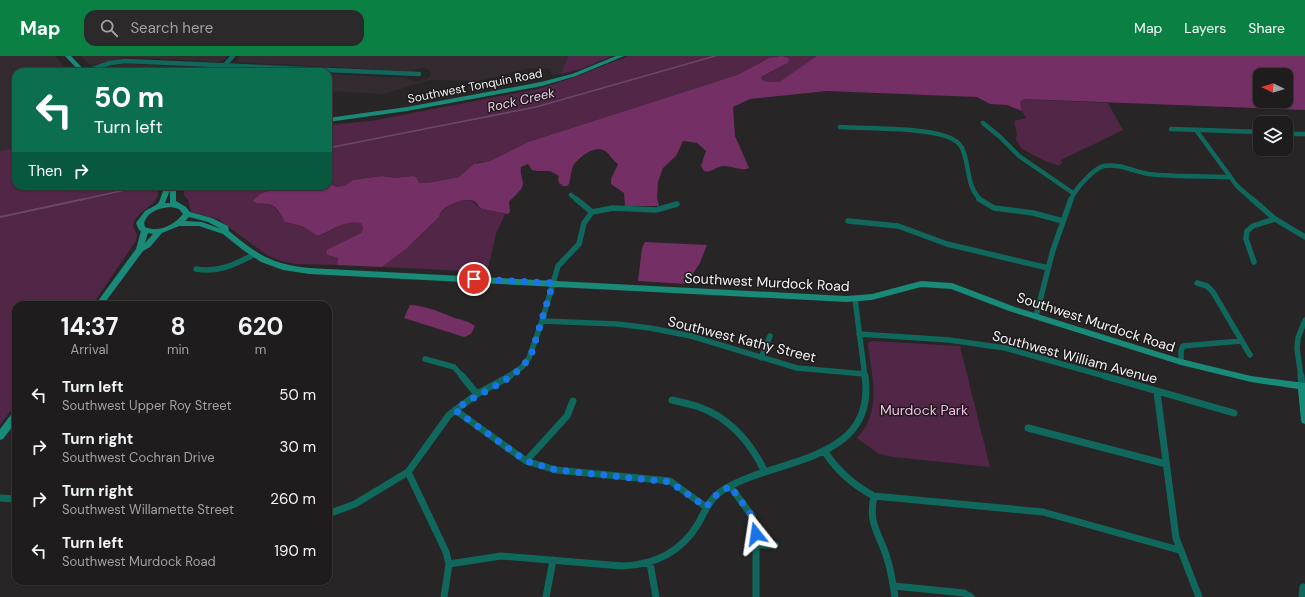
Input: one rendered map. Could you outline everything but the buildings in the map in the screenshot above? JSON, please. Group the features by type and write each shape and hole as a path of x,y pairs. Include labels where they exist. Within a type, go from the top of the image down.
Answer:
{"main road":[{"path":"68,56 80,68"},
{"name":"Southwest Tonquin Road","path":"332,119 406,110 542,84 569,77 621,56"},
{"path":"160,231 145,230 140,226 142,216 158,207 165,199 166,190"},
{"path":"173,190 174,202 176,204"},
{"path":"102,301 140,249 160,231 178,224 187,214 182,206 176,204 158,207"},
{"name":"Southwest Murdock Road","path":"187,214 214,222 225,228 225,232 253,255 269,264 296,270 806,298 854,299 887,293 921,284 940,284 959,288 1012,309 1181,362 1251,379 1303,387"},
{"name":"Southwest Murdock Road","path":"178,224 196,222 208,225 218,232 225,232"},
{"path":"140,249 145,230"},
{"path":"1303,387 1305,420"},
{"path":"0,436 12,420"}],"street":[{"path":"225,65 233,56"},
{"path":"96,68 118,61 290,68"},
{"path":"332,70 419,74"},
{"path":"983,123 999,136 1019,156 1073,193"},
{"path":"840,127 936,133 952,138 962,148 973,192 981,201 995,208 1033,213 1063,221"},
{"path":"1171,128 1253,132"},
{"path":"1196,130 1229,177 1248,198 1275,219 1305,237"},
{"path":"1293,134 1305,134"},
{"path":"1036,316 1048,268 1073,193 1099,168 1111,165 1151,174 1229,177"},
{"path":"571,195 592,212"},
{"path":"332,513 355,504 408,472 443,421 477,394 512,375 522,367 532,352 558,266 579,244 584,223 592,212 613,208 656,210 677,204"},
{"path":"1254,262 1246,239 1247,231 1253,226 1275,219"},
{"path":"848,220 898,226 947,244 1048,268"},
{"path":"196,269 204,271 219,270 231,267 253,255"},
{"path":"1197,283 1207,286 1213,292 1250,355"},
{"path":"449,564 501,556 622,566 642,566 669,554 683,543 691,534 706,507 715,496 730,486 765,472 825,452 832,448 847,437 860,420 866,402 864,374 854,299"},
{"path":"1303,387 1296,348 1305,320"},
{"name":"Southwest Kathy Street","path":"542,321 617,324 650,328 691,336 797,368 864,374"},
{"name":"Southwest William Avenue","path":"859,334 949,340 1005,348 1234,413"},
{"path":"761,358 770,336"},
{"path":"1181,362 1181,351 1183,346 1241,341"},
{"path":"425,359 454,367 477,394"},
{"path":"1157,392 1176,538 1179,550 1199,597"},
{"path":"672,400 702,408 727,421 746,438 765,472"},
{"path":"526,461 567,416 573,401"},
{"path":"455,410 526,461 556,470 670,482 706,507"},
{"path":"1028,428 1166,464"},
{"path":"825,452 842,476 853,486 874,496 1042,512 1179,550"},
{"path":"408,472 436,528 446,552 449,564 444,597"},
{"path":"730,486 752,516 756,534 756,597"},
{"path":"874,496 871,510 872,521 887,558 894,586 895,597"},
{"path":"0,498 12,499"},
{"path":"756,545 775,545"},
{"path":"546,597 553,560"},
{"path":"650,563 656,597"},
{"path":"894,586 964,592 971,597"},
{"path":"1302,587 1302,597"}],"shaded area":[{"path":"0,56 55,56 66,68 12,68 12,149 0,151"},
{"path":"80,56 227,56 222,61 218,62 127,57 92,65"},
{"path":"240,56 568,56 561,74 552,75 550,69 529,68 477,81 429,80 384,94 332,91 332,74 405,78 416,82 427,79 431,75 431,72 423,68 409,71 236,62"},
{"path":"782,56 788,58 788,63 761,77 762,80 768,82 779,82 817,56 1305,56 1305,110 1254,108 1293,108 1293,68 1253,68 1253,108 1024,99 1020,102 1022,111 1007,105 990,104 977,97 827,91 750,99 733,107 735,136 749,168 743,169 723,166 709,171 704,171 701,166 706,151 697,143 683,141 676,156 663,168 658,182 657,198 659,206 625,206 624,193 611,184 611,179 618,164 607,152 601,149 589,152 575,163 569,184 567,186 563,186 559,183 559,176 550,171 532,170 528,164 521,167 523,185 509,202 510,212 508,214 482,209 472,200 453,204 444,209 439,217 406,249 382,267 337,265 338,258 327,255 326,251 330,248 361,233 363,229 361,223 355,222 345,224 320,235 316,235 302,226 285,222 278,210 270,204 253,201 259,195 272,190 332,190 332,185 336,187 344,186 353,180 382,176 395,178 413,176 416,177 419,183 459,177 474,164 490,161 528,142 737,75 769,58"},
{"path":"125,64 206,68 106,68"},
{"path":"645,242 707,245 700,263 686,284 638,281 642,248"},
{"path":"410,305 432,309 466,321 475,326 471,334 464,337 404,318"}],"green space":[{"path":"568,56 612,56 581,69 561,74"},
{"path":"628,56 817,56 779,82 768,82 760,78 787,64 769,58 737,75 528,142 490,161 478,162 459,177 419,183 416,177 413,176 395,178 382,176 353,180 344,186 336,187 332,185 332,125 371,121 538,89 578,76"},
{"path":"1024,99 1108,103 1123,130 1061,160 1062,163 1059,166 1043,160 1022,149 1016,140 1017,134 1014,121 1026,118 1022,111 1020,102"},
{"path":"12,149 12,190 158,190 158,193 157,198 153,203 135,220 133,226 137,235 136,241 95,301 12,301 12,409 0,425 0,151"},
{"path":"184,190 271,190 256,197 257,203 268,204 274,207 285,222 302,226 316,235 321,235 345,224 355,222 361,223 363,229 361,233 330,248 327,255 338,258 337,265 296,264 281,261 267,255 218,219 191,212 188,200 184,195"},
{"path":"469,200 480,208 505,214 496,234 487,272 382,267 406,249 439,217 444,210 456,203"},
{"name":"Murdock Park","path":"872,341 960,346 990,467 893,457 879,454 857,438 865,428 873,406 873,382 868,345 868,343"}],"waterway":[{"name":"Rock Creek","path":"332,147 536,107 715,56"},
{"name":"Rock Creek","path":"80,200 125,190"},
{"name":"Rock Creek","path":"0,217 84,199"}],"route":[{"path":"474,279 553,283 532,352 526,362 518,371 477,394 455,410 526,461 556,470 670,482 706,507 710,500 725,488 730,486 752,516 756,534"}]}
